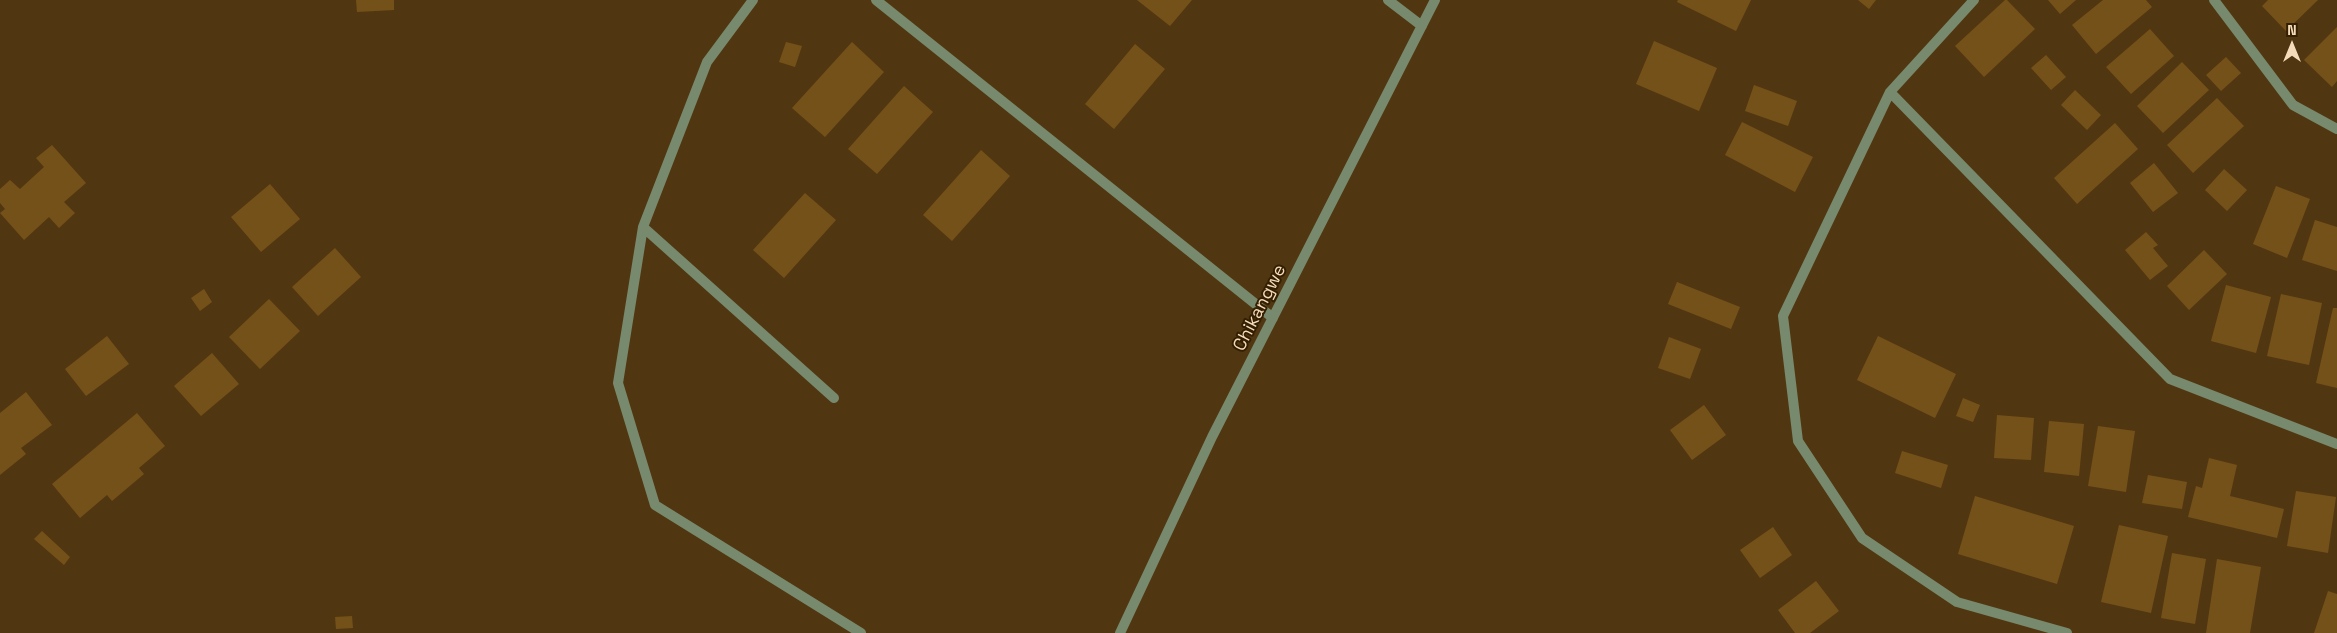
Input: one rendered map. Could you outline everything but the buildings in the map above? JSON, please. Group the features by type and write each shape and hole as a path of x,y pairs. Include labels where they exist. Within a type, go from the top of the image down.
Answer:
{"street":[{"path":"753,0 707,62 643,227 618,383 655,506 861,633"},
{"path":"876,0 1273,318"},
{"path":"1388,0 1422,26"},
{"name":"Chikangwe","path":"1120,633 1212,437 1435,0"},
{"path":"1974,0 1890,92 1783,316 1798,441 1862,538 1957,602 2067,633"},
{"path":"2214,0 2293,105 2337,130"},
{"path":"1890,92 2170,379 2337,444"},
{"path":"643,227 834,398"}]}
